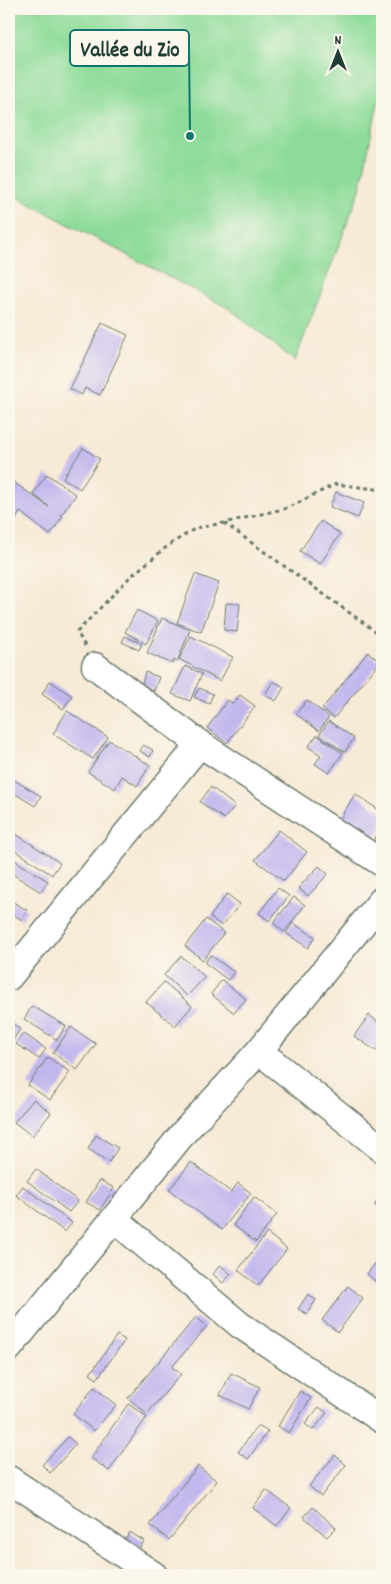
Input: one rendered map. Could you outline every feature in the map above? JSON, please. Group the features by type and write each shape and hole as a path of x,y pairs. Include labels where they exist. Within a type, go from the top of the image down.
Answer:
{"street":[{"path":"95,666 200,744 382,863"},
{"path":"9,977 200,744"},
{"path":"9,1348 185,1131 259,1051 382,900"},
{"path":"259,1051 382,1149"},
{"path":"114,1219 240,1325 382,1420"},
{"path":"9,1479 154,1575"}],"path":[{"path":"95,666 77,632 130,577 169,545 196,528 224,524 287,508 336,484 382,490"},
{"path":"224,524 382,636"}],"green space":[{"path":"9,9 382,9 382,83 360,190 295,361 230,309 9,193"}],"building":[{"path":"102,323 128,335 100,395 85,388 82,395 70,389"},
{"path":"83,448 100,459 80,489 63,478"},
{"path":"47,474 76,495 61,515 63,516 50,535 20,512 13,524 9,522 9,479 49,507 33,494"},
{"path":"336,492 364,503 358,518 330,507"},
{"path":"321,521 340,534 320,564 300,551"},
{"path":"195,574 219,583 201,632 177,623"},
{"path":"226,603 240,604 237,632 224,630"},
{"path":"137,610 158,621 146,644 125,632"},
{"path":"162,618 190,630 177,662 174,660 173,664 147,653"},
{"path":"125,636 142,644 139,650 122,642"},
{"path":"191,636 233,657 220,681 179,659"},
{"path":"368,652 380,662 334,718 322,709"},
{"path":"185,666 202,674 190,701 172,694"},
{"path":"145,672 159,677 154,691 142,684"},
{"path":"50,681 72,696 63,709 42,694"},
{"path":"273,681 284,687 276,701 265,695"},
{"path":"199,688 213,694 209,704 194,697"},
{"path":"240,695 255,706 227,743 207,728 228,700 233,704"},
{"path":"307,700 329,717 319,731 296,714"},
{"path":"67,711 108,737 93,759 53,734"},
{"path":"329,721 354,738 345,752 319,735"},
{"path":"317,735 343,753 329,773 315,764 321,755 308,747"},
{"path":"109,740 150,765 137,786 122,776 115,789 88,772"},
{"path":"143,745 153,750 150,757 140,751"},
{"path":"9,777 41,796 35,806 9,790"},
{"path":"211,787 235,806 224,819 200,802"},
{"path":"355,794 382,812 382,827 372,843 338,822"},
{"path":"279,830 307,852 284,881 255,860"},
{"path":"16,834 60,863 52,875 9,846"},
{"path":"9,857 48,881 41,892 9,872"},
{"path":"319,866 328,874 308,896 298,888"},
{"path":"278,888 289,896 269,921 259,913"},
{"path":"227,894 240,904 222,926 210,917"},
{"path":"294,897 305,905 284,932 273,923"},
{"path":"13,902 27,910 22,920 9,912"},
{"path":"206,919 224,933 203,960 185,946"},
{"path":"293,923 315,937 308,948 286,933"},
{"path":"210,955 234,972 228,980 205,963"},
{"path":"181,956 205,977 187,996 164,975"},
{"path":"222,980 246,999 234,1013 211,994"},
{"path":"164,982 192,1006 175,1026 146,1002"},
{"path":"32,1006 66,1026 57,1040 24,1019"},
{"path":"369,1015 382,1025 382,1043 376,1051 354,1036"},
{"path":"9,1021 20,1029 12,1042 9,1039"},
{"path":"71,1027 96,1044 77,1070 53,1053"},
{"path":"23,1033 46,1049 39,1059 16,1044"},
{"path":"48,1057 70,1072 50,1100 28,1085"},
{"path":"34,1099 51,1113 32,1136 14,1122"},
{"path":"96,1135 118,1148 109,1162 88,1149"},
{"path":"191,1162 231,1192 238,1183 251,1193 222,1230 169,1190"},
{"path":"36,1169 78,1201 69,1212 27,1181"},
{"path":"100,1180 114,1188 100,1210 86,1202"},
{"path":"23,1186 72,1223 65,1232 16,1195"},
{"path":"382,1195 382,1210 375,1205"},
{"path":"254,1197 277,1214 256,1242 233,1225"},
{"path":"267,1233 287,1249 258,1286 238,1270"},
{"path":"382,1255 382,1287 367,1274"},
{"path":"220,1265 231,1274 223,1283 213,1274"},
{"path":"348,1286 363,1298 338,1332 322,1320"},
{"path":"308,1294 316,1300 307,1314 298,1309"},
{"path":"196,1317 207,1326 172,1367 181,1374 147,1414 128,1398"},
{"path":"117,1335 125,1340 97,1379 90,1374"},
{"path":"231,1373 260,1387 248,1409 220,1395"},
{"path":"94,1387 116,1405 94,1431 73,1414"},
{"path":"300,1391 311,1398 289,1433 278,1426"},
{"path":"128,1404 147,1417 109,1471 91,1458"},
{"path":"319,1407 327,1413 313,1430 305,1424"},
{"path":"258,1425 268,1431 248,1459 238,1452"},
{"path":"68,1437 76,1444 50,1473 42,1465"},
{"path":"335,1455 346,1465 321,1496 309,1486"},
{"path":"198,1466 217,1481 169,1540 150,1525"},
{"path":"266,1490 291,1508 277,1526 253,1508"},
{"path":"313,1507 336,1528 327,1537 304,1517"},
{"path":"130,1532 144,1541 137,1552 123,1544"}],"place":[{"name":"Vallée du Zio","path":"190,136"}]}
